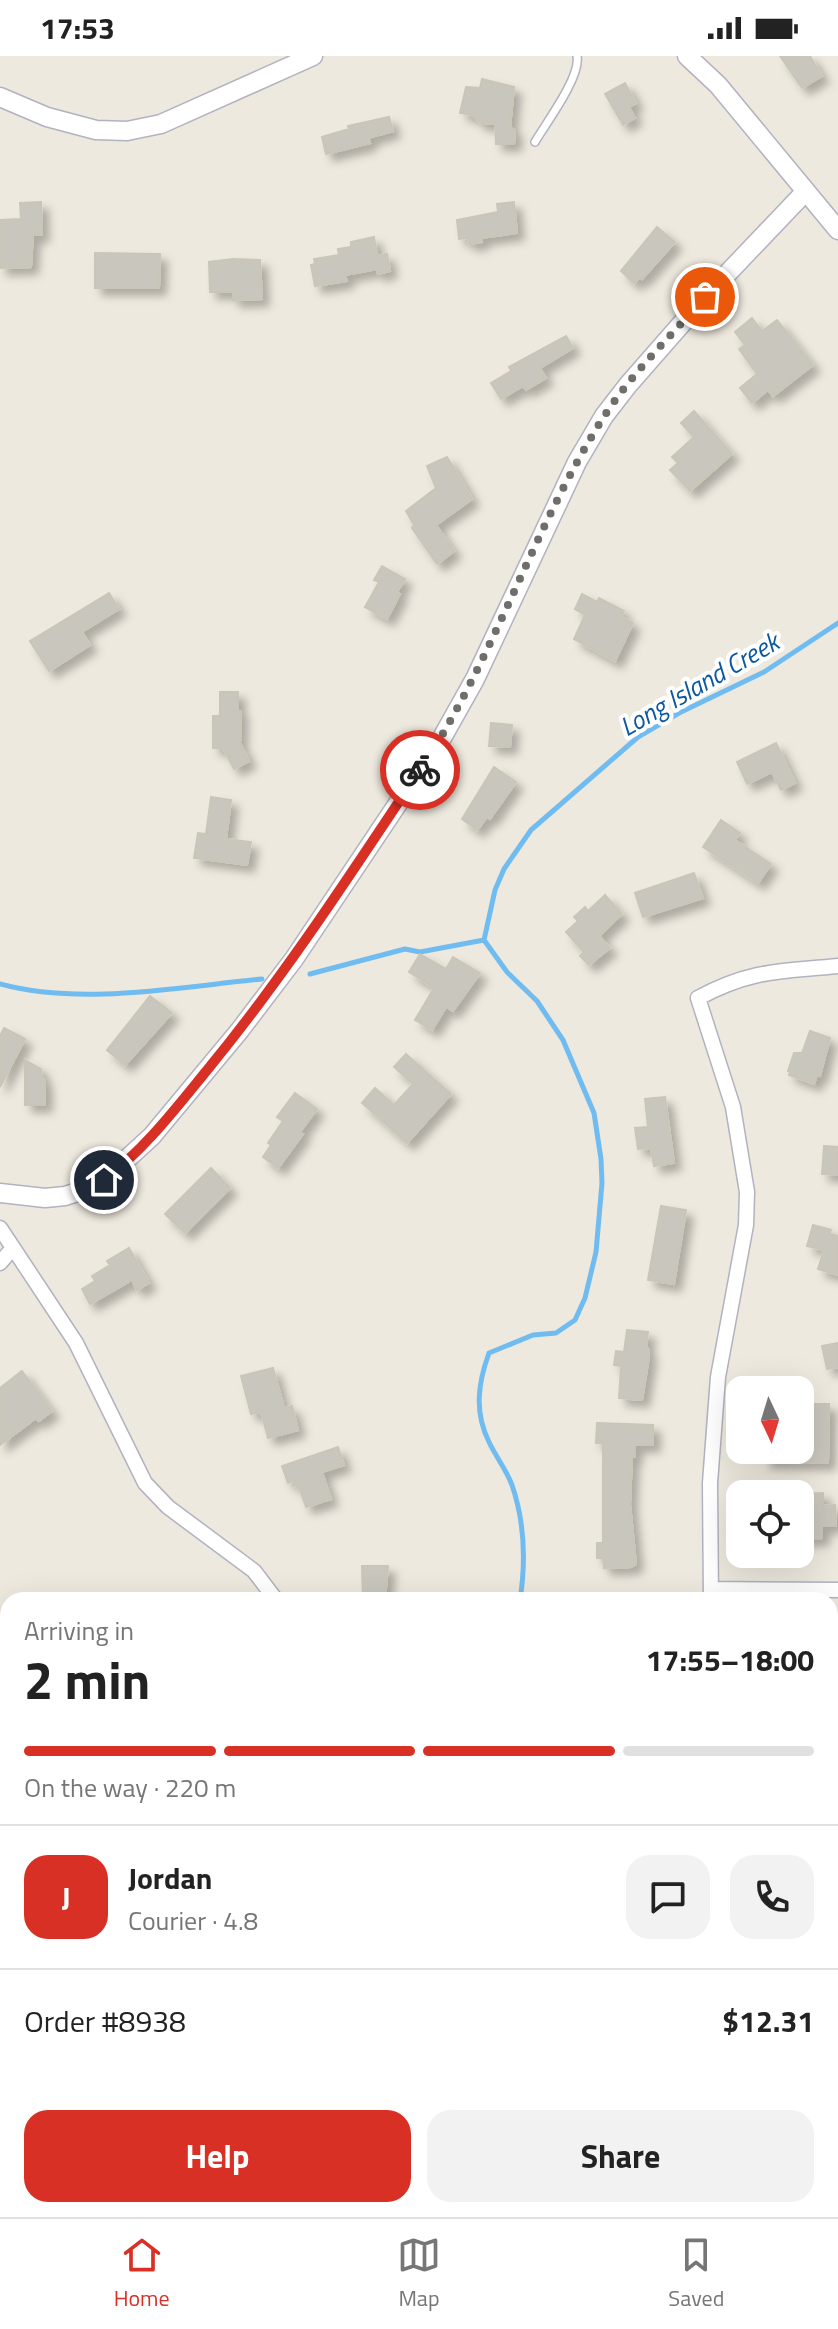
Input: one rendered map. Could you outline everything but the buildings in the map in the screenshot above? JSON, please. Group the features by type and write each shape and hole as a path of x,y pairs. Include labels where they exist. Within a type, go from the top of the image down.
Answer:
{"street":[{"path":"0,97 47,117 84,127 127,131 161,124 313,56"},
{"path":"687,56 718,85 838,230"},
{"path":"0,1193 45,1198 65,1196 104,1180 152,1136 231,1041 294,959 443,736 475,679 577,462 604,416 705,297 806,191"},
{"path":"711,1592 710,1483 717,1392 746,1225 747,1192 733,1107 698,998 724,984 757,973 838,966"},
{"path":"0,1228 76,1343 145,1483 168,1507 254,1571 270,1592"},
{"path":"0,1263 12,1249"},
{"path":"774,1592 838,1590"}],"lane":[{"path":"535,142 573,78 577,56"}],"waterway":[{"name":"Long Island Creek","path":"521,1592 524,1556 520,1514 512,1485 484,1431 479,1398 482,1375 489,1353 533,1335 556,1333 575,1320 585,1298 596,1252 602,1183 594,1113 563,1040 537,1001 507,972 484,940 495,890 504,869 531,830 638,737 679,713 764,672 838,623"},
{"path":"310,974 405,949 420,952 484,940"},
{"path":"0,984 63,994 97,994 262,979"}],"way so far":[{"path":"420,770 475,679 577,462 604,416 705,297"}],"route":[{"path":"104,1180 152,1136 240,1030 294,959 420,770"}]}
